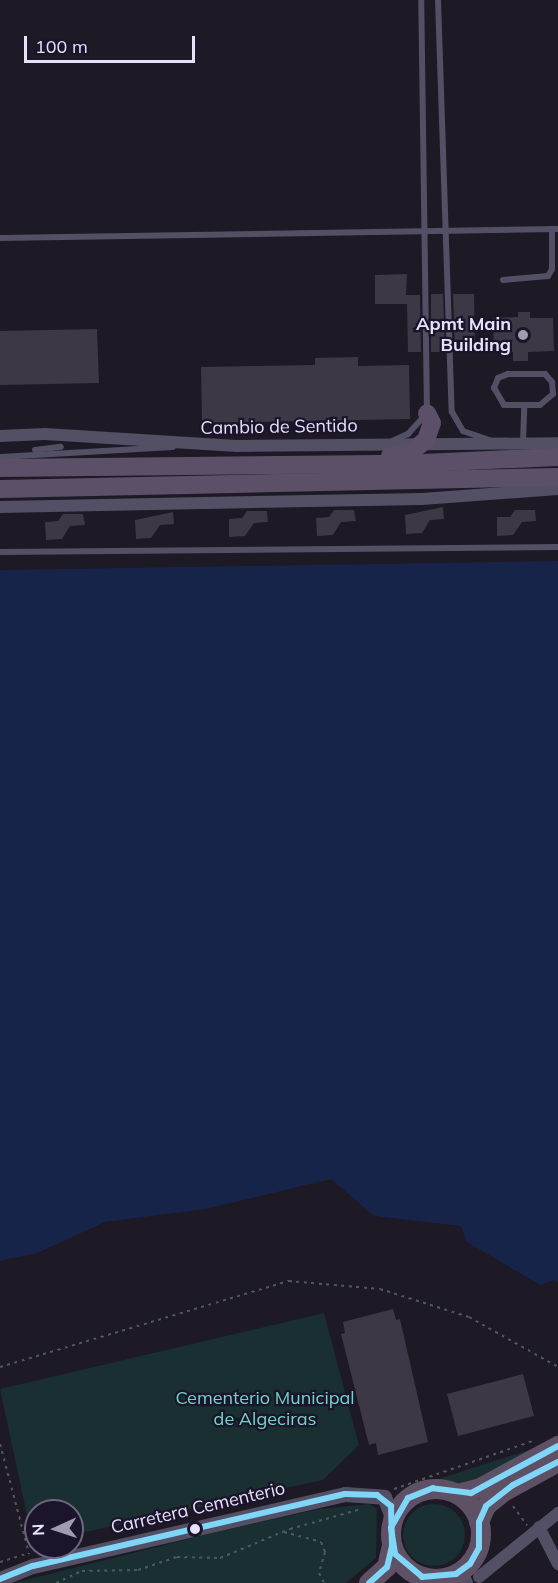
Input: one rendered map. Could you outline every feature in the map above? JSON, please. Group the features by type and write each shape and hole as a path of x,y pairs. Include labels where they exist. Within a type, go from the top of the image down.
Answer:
{"highway":[{"path":"458,1494 480,1488 550,1442"},
{"path":"397,1583 469,1577 479,1548 479,1522 486,1506 503,1492 558,1462"},
{"path":"369,1583 387,1568 392,1546 393,1520 416,1493 441,1488 458,1494 479,1522"},
{"path":"392,1546 400,1562 427,1580"}],"main road":[{"path":"287,465 320,457 402,455 419,446 432,423 427,413"},
{"path":"0,468 287,465 558,457"},
{"path":"0,489 558,477"}],"street":[{"name":"Cambio de Sentido","path":"0,436 45,434 194,446 388,443 419,446 558,443"},
{"path":"0,507 422,499 558,489"},
{"name":"Carretera Cementerio","path":"84,1548 345,1494 384,1497"},
{"path":"384,1497 393,1520"},
{"path":"469,1577 558,1513"},
{"path":"535,1530 558,1564"},
{"name":"Carretera Cementerio","path":"0,1579 31,1559"}],"lane":[{"path":"388,443 408,434 427,413 421,0"},
{"path":"438,0 444,230 452,412 463,431 495,443"},
{"path":"0,238 555,229 552,269 548,276 503,280"},
{"path":"536,373 549,378 554,388 550,399 540,405 524,405 500,402 494,393 498,378 536,373"},
{"path":"523,443 524,405"},
{"path":"0,457 194,446"},
{"path":"0,552 558,547"}],"path":[{"path":"0,1367 289,1281 380,1289 414,1299 469,1317 558,1367"},
{"path":"56,1583 82,1571 138,1570 177,1557 220,1558 284,1532 362,1509 397,1487 550,1442"},
{"path":"0,1444 24,1533"},
{"path":"503,1492 535,1530"},
{"path":"284,1532 321,1542 325,1552 319,1573 324,1583"},
{"path":"0,1562 31,1559"}],"green space":[{"name":"Cementerio Municipal de Algeciras","path":"324,1313 359,1445 323,1480 84,1532 84,1499 24,1499 24,1501 0,1389"},
{"path":"541,1446 459,1487 436,1482 398,1492"},
{"path":"370,1504 377,1509 376,1558 346,1583 14,1583 216,1532 320,1509"},
{"path":"434,1504 456,1513 465,1535 456,1557 434,1566 412,1557 403,1535 412,1513"}],"water":[{"path":"558,561 558,1283 554,1280 540,1285 467,1242 461,1226 374,1216 331,1179 206,1209 105,1222 37,1253 0,1261 0,570"}],"building":[{"path":"407,274 406,295 420,295 421,352 408,352 407,304 375,304 375,275"},
{"path":"431,294 443,294 445,352 431,352"},
{"path":"453,294 474,294 475,351 455,352"},
{"name":"Apmt Main Building","path":"518,312 530,312 530,318 553,318 554,351 528,352 528,361 513,361 513,352 494,353 493,318 518,317"},
{"path":"97,329 99,383 0,385 0,331"},
{"path":"358,357 358,366 409,365 410,419 202,423 201,367 315,365 315,358"},
{"path":"443,507 444,519 430,520 422,533 406,534 405,515"},
{"path":"334,510 354,510 356,521 341,522 333,535 317,536 316,518 329,517"},
{"path":"515,510 535,510 536,521 522,522 513,535 497,536 497,517 510,517"},
{"path":"247,511 267,511 268,522 254,523 245,536 229,537 229,519 242,518"},
{"path":"173,512 174,524 160,525 151,538 136,539 135,520"},
{"path":"63,514 83,514 85,525 70,526 62,539 46,540 45,522 58,521"},
{"path":"393,1309 396,1320 400,1319 428,1442 378,1455 376,1443 369,1445 341,1334 345,1333 343,1322"},
{"path":"523,1374 534,1416 458,1436 447,1394"}],"transit line":[{"path":"558,1446 471,1493 433,1488 408,1498 391,1528 395,1554 422,1577 456,1574 470,1564 479,1548 479,1522 486,1506 513,1485 558,1462"},
{"path":"0,1579 33,1566 345,1494 377,1495 391,1506 392,1546 387,1567 369,1583"}],"place":[{"name":"Apmt Main Building","path":"523,335"}]}
